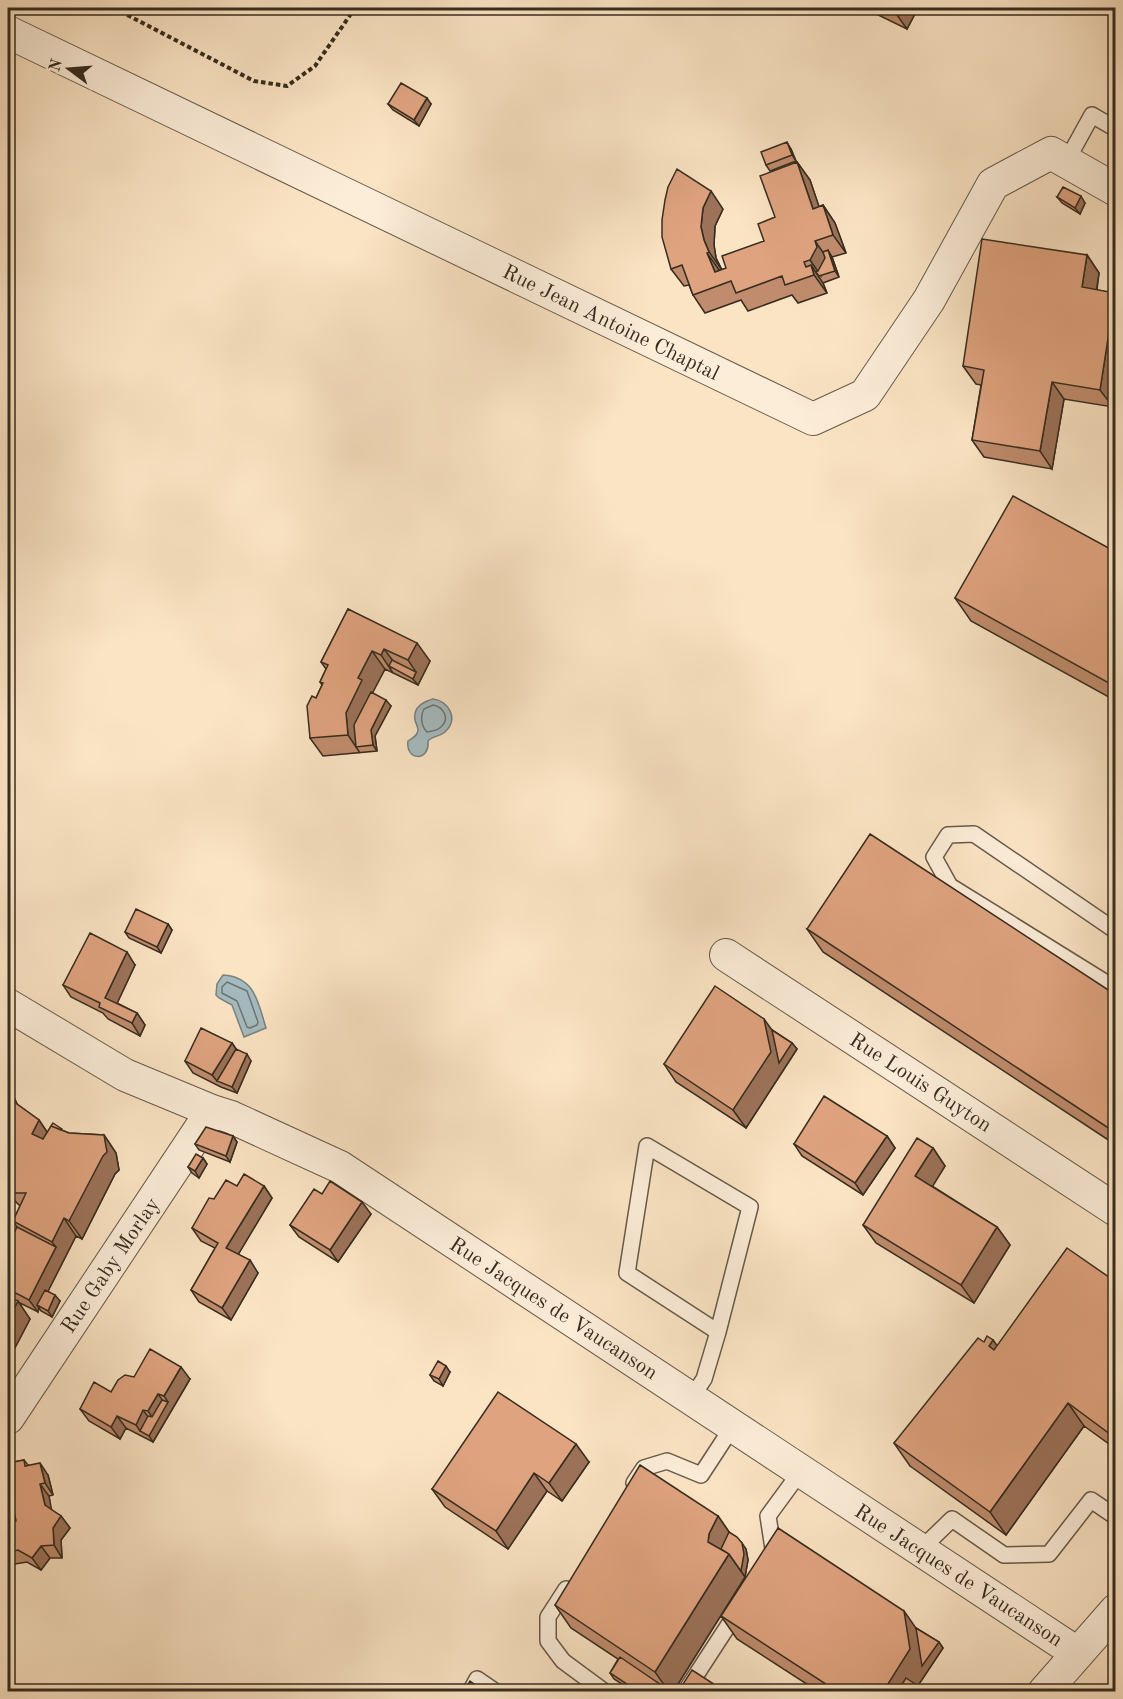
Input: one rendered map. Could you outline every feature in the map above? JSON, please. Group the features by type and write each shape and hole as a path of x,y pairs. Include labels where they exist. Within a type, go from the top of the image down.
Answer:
{"street":[{"name":"Rue Jean Antoine Chaptal","path":"8,32 813,419 865,395 929,300 993,183 1051,153 1116,190"},
{"name":"Rue Louis Guyton","path":"726,955 1116,1210"},
{"name":"Rue Jacques de Vaucanson","path":"8,1005 125,1076 231,1118 340,1167 1077,1653"},
{"name":"Rue Gaby Morlay","path":"8,1418 212,1112"},
{"path":"1044,1692 1116,1610"}],"lane":[{"path":"1066,162 1092,115 1116,129"},
{"path":"1116,931 974,834 948,835 934,857 950,886 1116,990"},
{"path":"691,1398 704,1379 718,1332 750,1207 647,1146 627,1273 718,1332"},
{"path":"625,1497 644,1468 659,1463 667,1461 700,1475 733,1426"},
{"path":"761,1574 774,1555 768,1516 801,1471"},
{"path":"920,1550 952,1519 1004,1555 1049,1554 1091,1500 1116,1517"},
{"path":"574,1577 548,1617 548,1641 563,1661 605,1692"},
{"path":"685,1692 748,1594"},
{"path":"470,1692 477,1679 496,1692"}],"path":[{"path":"114,8 254,81 287,87 315,66 355,8"}],"water":[{"path":"433,699 439,700 448,707 452,716 451,722 445,732 428,741 428,748 422,756 414,755 408,748 408,741 418,732 415,712 422,704"},
{"path":"223,975 242,980 249,986 257,1000 266,1028 244,1037 232,1005 216,995 217,984"}],"building":[{"path":"401,83 427,98 414,120 388,104"},
{"path":"787,142 792,155 766,165 761,152"},
{"path":"797,162 813,209 823,205 833,235 815,241 817,247 810,260 804,262 806,267 811,265 814,275 785,285 782,276 736,293 731,281 693,295 682,265 671,269 662,237 665,200 668,187 677,169 711,191 703,208 701,227 709,252 707,253 715,272 726,268 722,256 764,241 758,224 775,217 760,176"},
{"path":"1063,187 1081,196 1075,208 1057,197"},
{"path":"982,239 1087,255 1082,287 1115,293 1100,390 1052,382 1040,451 972,440 984,370 963,366"},
{"path":"828,250 835,271 819,276 816,272 825,258 823,252"},
{"path":"1013,496 1116,552 1116,687 955,598"},
{"path":"348,609 417,643 408,660 384,649 381,655 372,651 358,678 362,680 346,713 348,735 310,738 307,706 312,696 316,698 323,683 320,682 328,665 321,662"},
{"path":"392,660 416,672 413,679 389,666"},
{"path":"371,692 386,700 371,730 373,745 356,747 354,725"},
{"path":"870,834 1116,995 1116,1133 807,929"},
{"path":"136,909 168,924 157,947 125,932"},
{"path":"90,933 127,952 105,998 137,1013 132,1023 99,1007 100,1003 63,985"},
{"path":"715,986 764,1019 771,1052 733,1110 664,1064"},
{"path":"201,1028 232,1043 212,1075 185,1061"},
{"path":"772,1030 792,1043 779,1063"},
{"path":"236,1049 247,1054 232,1087 217,1081"},
{"path":"8,1092 17,1104 39,1120 32,1134 43,1139 51,1126 69,1133 104,1135 107,1152 69,1221 64,1218 52,1242 13,1221 26,1193 12,1193 8,1189"},
{"path":"824,1096 887,1136 855,1183 794,1144"},
{"path":"53,1123 62,1129 51,1126"},
{"path":"206,1127 233,1136 226,1156 195,1144"},
{"path":"917,1138 933,1148 915,1176 997,1227 961,1285 863,1225"},
{"path":"196,1154 203,1158 195,1171 188,1167"},
{"path":"244,1174 264,1186 226,1248 250,1260 222,1308 191,1290 218,1243 192,1228 209,1198 214,1199 226,1180 237,1186"},
{"path":"330,1181 362,1202 330,1250 290,1225 314,1189 322,1194"},
{"path":"17,1227 56,1247 29,1300 8,1289 8,1246"},
{"path":"1067,1248 1116,1282 1116,1435 1114,1437 1068,1403 990,1512 894,1443 978,1338 984,1342 987,1336 993,1340 989,1346 994,1350"},
{"path":"45,1290 55,1295 48,1311 37,1305"},
{"path":"8,1296 18,1301 8,1320"},
{"path":"150,1349 181,1367 164,1396 158,1394 148,1411 143,1410 136,1425 117,1416 111,1427 80,1409 94,1382 111,1392 118,1380 125,1375 134,1377"},
{"path":"438,1361 446,1366 439,1379 430,1375"},
{"path":"498,1392 576,1444 549,1483 534,1473 496,1531 432,1489"},
{"path":"162,1400 168,1402 149,1436 140,1431 148,1416 152,1417"},
{"path":"24,1460 25,1466 40,1463 45,1483 40,1484 45,1505 61,1516 53,1528 54,1545 41,1546 32,1558 18,1550 8,1552 8,1523 16,1521 10,1491 8,1491 8,1463"},
{"path":"640,1465 718,1516 709,1534 708,1542 729,1554 655,1672 555,1605"},
{"path":"778,1528 904,1611 910,1649 883,1692 838,1692 721,1616"},
{"path":"729,1532 742,1543 744,1554 741,1571 729,1554 721,1549"},
{"path":"916,1628 939,1642 922,1666"},
{"path":"620,1657 667,1689 665,1692 639,1692 610,1673"},
{"path":"692,1670 726,1692 678,1692"},
{"path":"906,1678 915,1684 910,1692 897,1692"},
{"path":"470,1681 485,1692 463,1692"}]}
